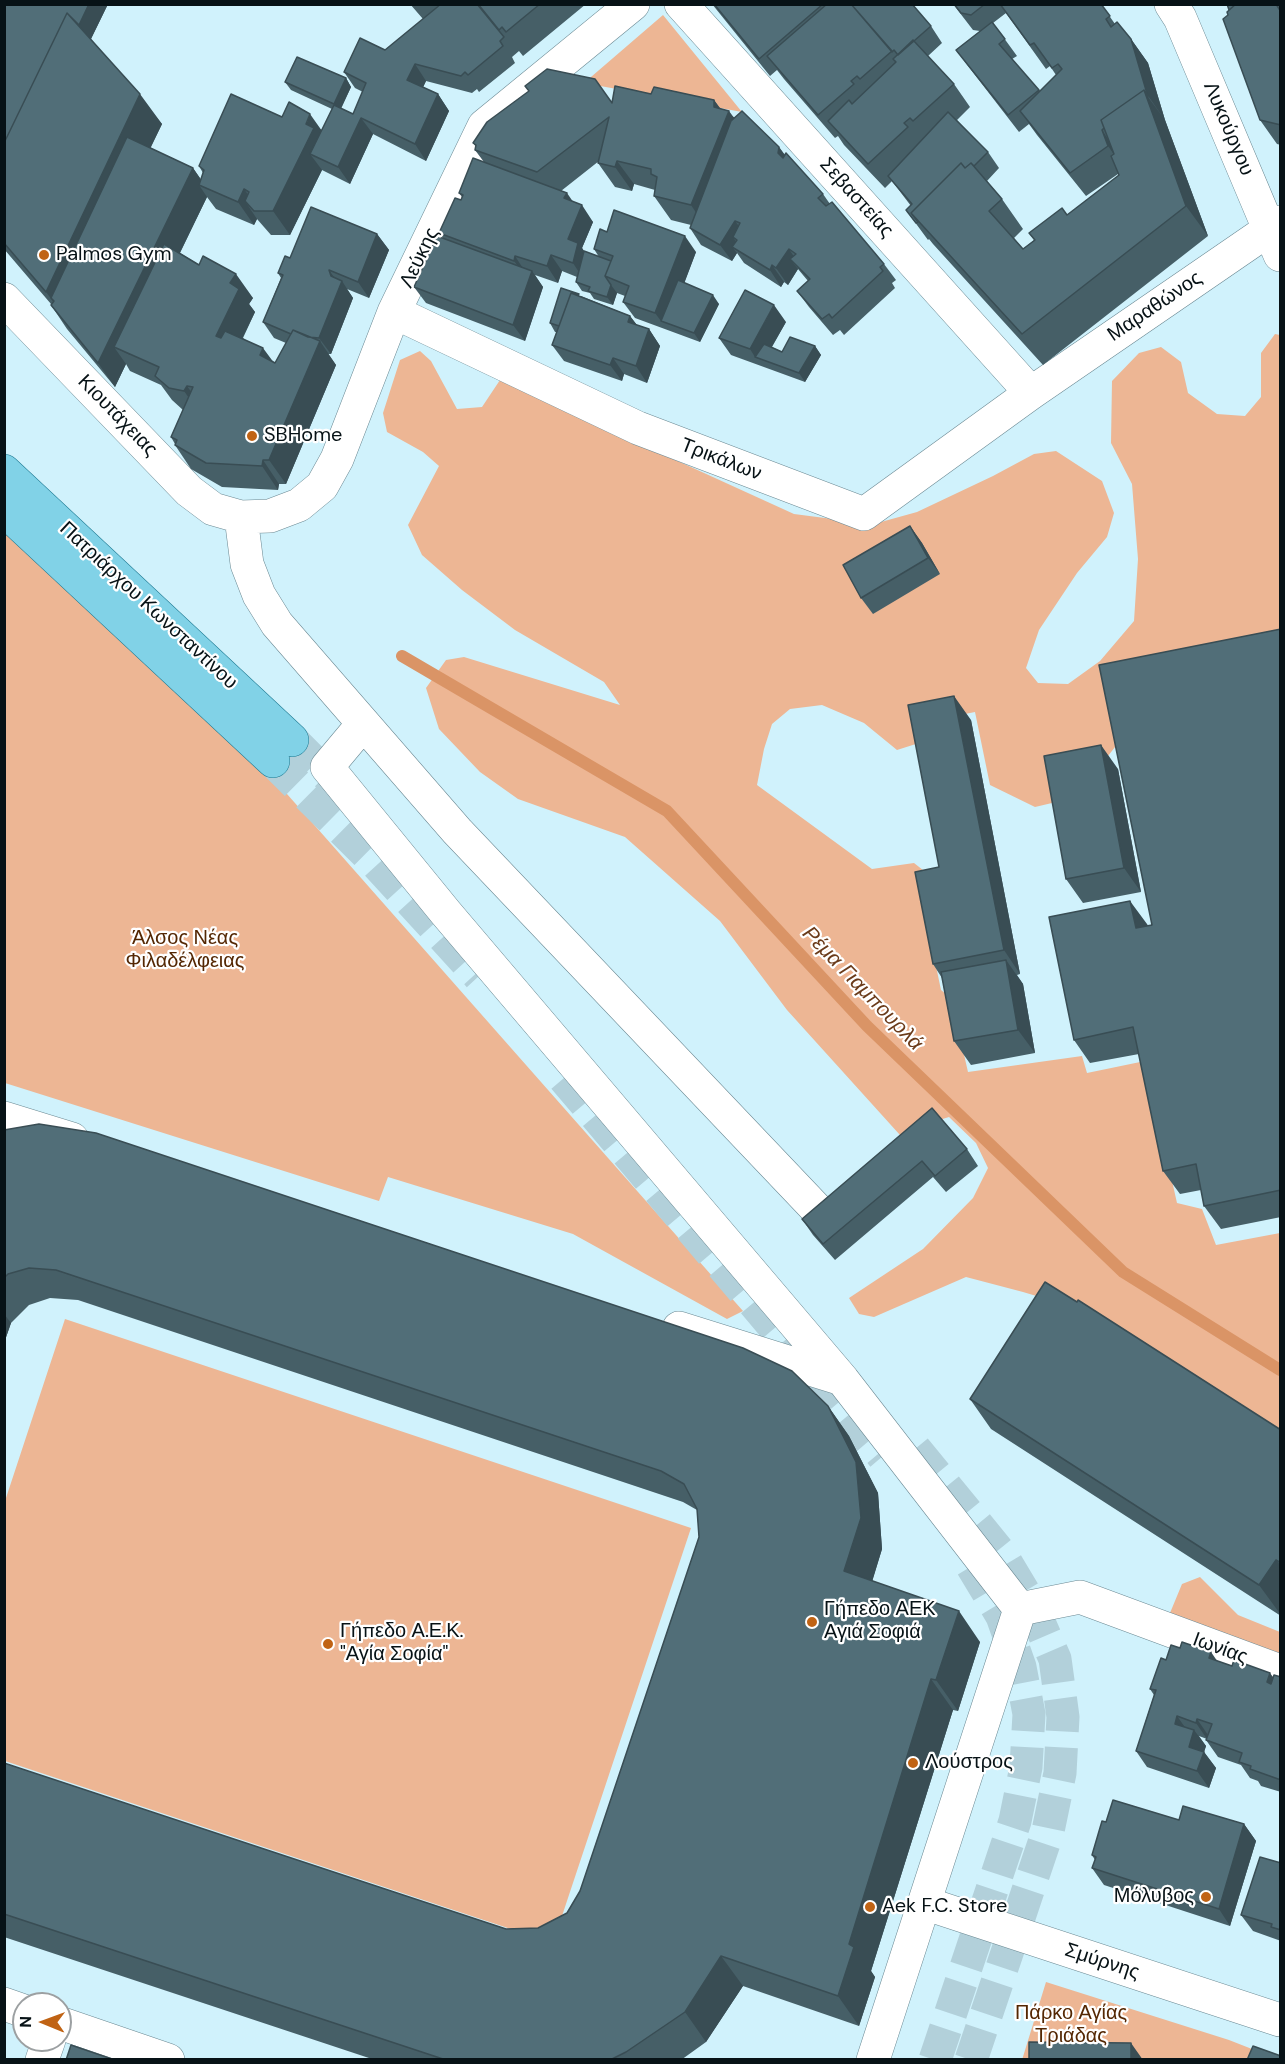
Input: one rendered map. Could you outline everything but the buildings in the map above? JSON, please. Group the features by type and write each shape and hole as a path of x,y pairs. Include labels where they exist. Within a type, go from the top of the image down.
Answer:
{"main road":[{"name":"Πατριάρχου Κωνσταντίνου","path":"4,471 283,750 4,510"}],"street":[{"name":"Λεύκης","path":"241,517 270,516 299,505 322,486 337,459 394,312 484,126 633,4"},
{"name":"Σεβαστείας","path":"681,4 1030,393"},
{"name":"Λυκούργου","path":"1171,4 1180,18 1277,235"},
{"name":"Μαραθώνος","path":"1030,393 1277,235"},
{"name":"Κιουτάχειας","path":"4,299 189,491 213,509 241,517"},
{"name":"Τρικάλων","path":"394,312 638,428 864,514 1030,393"},
{"path":"241,517 247,564 259,595 278,624 457,831 824,1217"},
{"path":"363,724 327,766 446,913 842,1378 1020,1609 873,2060"},
{"path":"4,1118 95,1146"},
{"path":"652,1320 842,1378"},
{"name":"Ιωνίας","path":"1020,1609 1080,1597 1281,1671"},
{"name":"Σμύρνης","path":"924,1903 1281,2020"},
{"path":"72,2027 168,2060"}],"green space":[{"path":"663,15 742,112 584,83"},
{"path":"1275,334 1280,335 1280,653 1119,742 1082,789 1052,803 1035,807 990,785 975,712 920,723 919,743 897,750 864,723 822,705 790,709 772,724 757,785 872,869 914,863 928,874 920,890 941,990 951,998 968,1072 1082,1056 1087,1073 1145,1061 1177,1203 1202,1209 1216,1245 1280,1233 1280,1436 1070,1306 1023,1292 966,1277 874,1317 859,1314 849,1298 923,1249 973,1198 988,1168 976,1143 949,1117 933,1122 909,1145 787,1010 720,921 625,837 518,799 480,772 439,729 426,688 446,660 464,657 620,705 604,682 515,630 462,590 422,555 408,525 439,466 423,452 387,432 383,413 400,360 420,351 431,361 457,409 482,407 500,380 794,514 848,521 881,522 917,512 1034,454 1056,451 1102,481 1114,513 1107,537 1077,573 1039,630 1026,668 1038,683 1068,684 1100,661 1134,621 1138,559 1132,484 1111,443 1112,381 1139,353 1161,347 1181,362 1188,393 1217,414 1245,416 1261,397 1261,353"},
{"name":"Άλσος Νέας Φιλαδέλφειας","path":"4,527 272,777 743,1311 727,1319 573,1234 388,1177 379,1201 5,1083"},
{"name":"Γήπεδο Α.Ε.Κ. \"Αγία Σοφία\"","path":"65,1319 691,1528 553,1943 5,1761 5,1501"},
{"path":"1200,1577 1238,1615 1280,1632 1280,1664 1170,1613 1182,1584"},
{"name":"Πάρκο Αγίας Τριάδας","path":"1046,1982 1229,2040 1280,2060 1022,2060"}],"waterway":[{"name":"Ρέμα Γιαμπουρλά","path":"402,656 667,811 867,1026 1123,1272 1280,1370"}],"tunnel":[{"path":"292,740 344,792"},
{"path":"273,761 374,861 479,976"},
{"path":"564,1078 883,1456"},
{"path":"915,1449 1001,1554 1032,1606 1055,1659 1063,1717 1060,1773 1048,1831 971,2060"},
{"path":"935,2060 1015,1821 1026,1767 1029,1714 1020,1667 1002,1616 972,1566"}],"place":[{"name":"Palmos Gym","path":"44,255"},
{"name":"SBHome","path":"252,436"},
{"name":"Γήπεδο ΑΕΚ Αγιά Σοφιά","path":"812,1622"},
{"name":"Γήπεδο Α.Ε.Κ. \"Αγία Σοφία\"","path":"328,1644"},
{"name":"Λούστρος","path":"913,1763"},
{"name":"Μόλυβος","path":"1206,1897"},
{"name":"Aek F.C. Store","path":"870,1907"}]}
